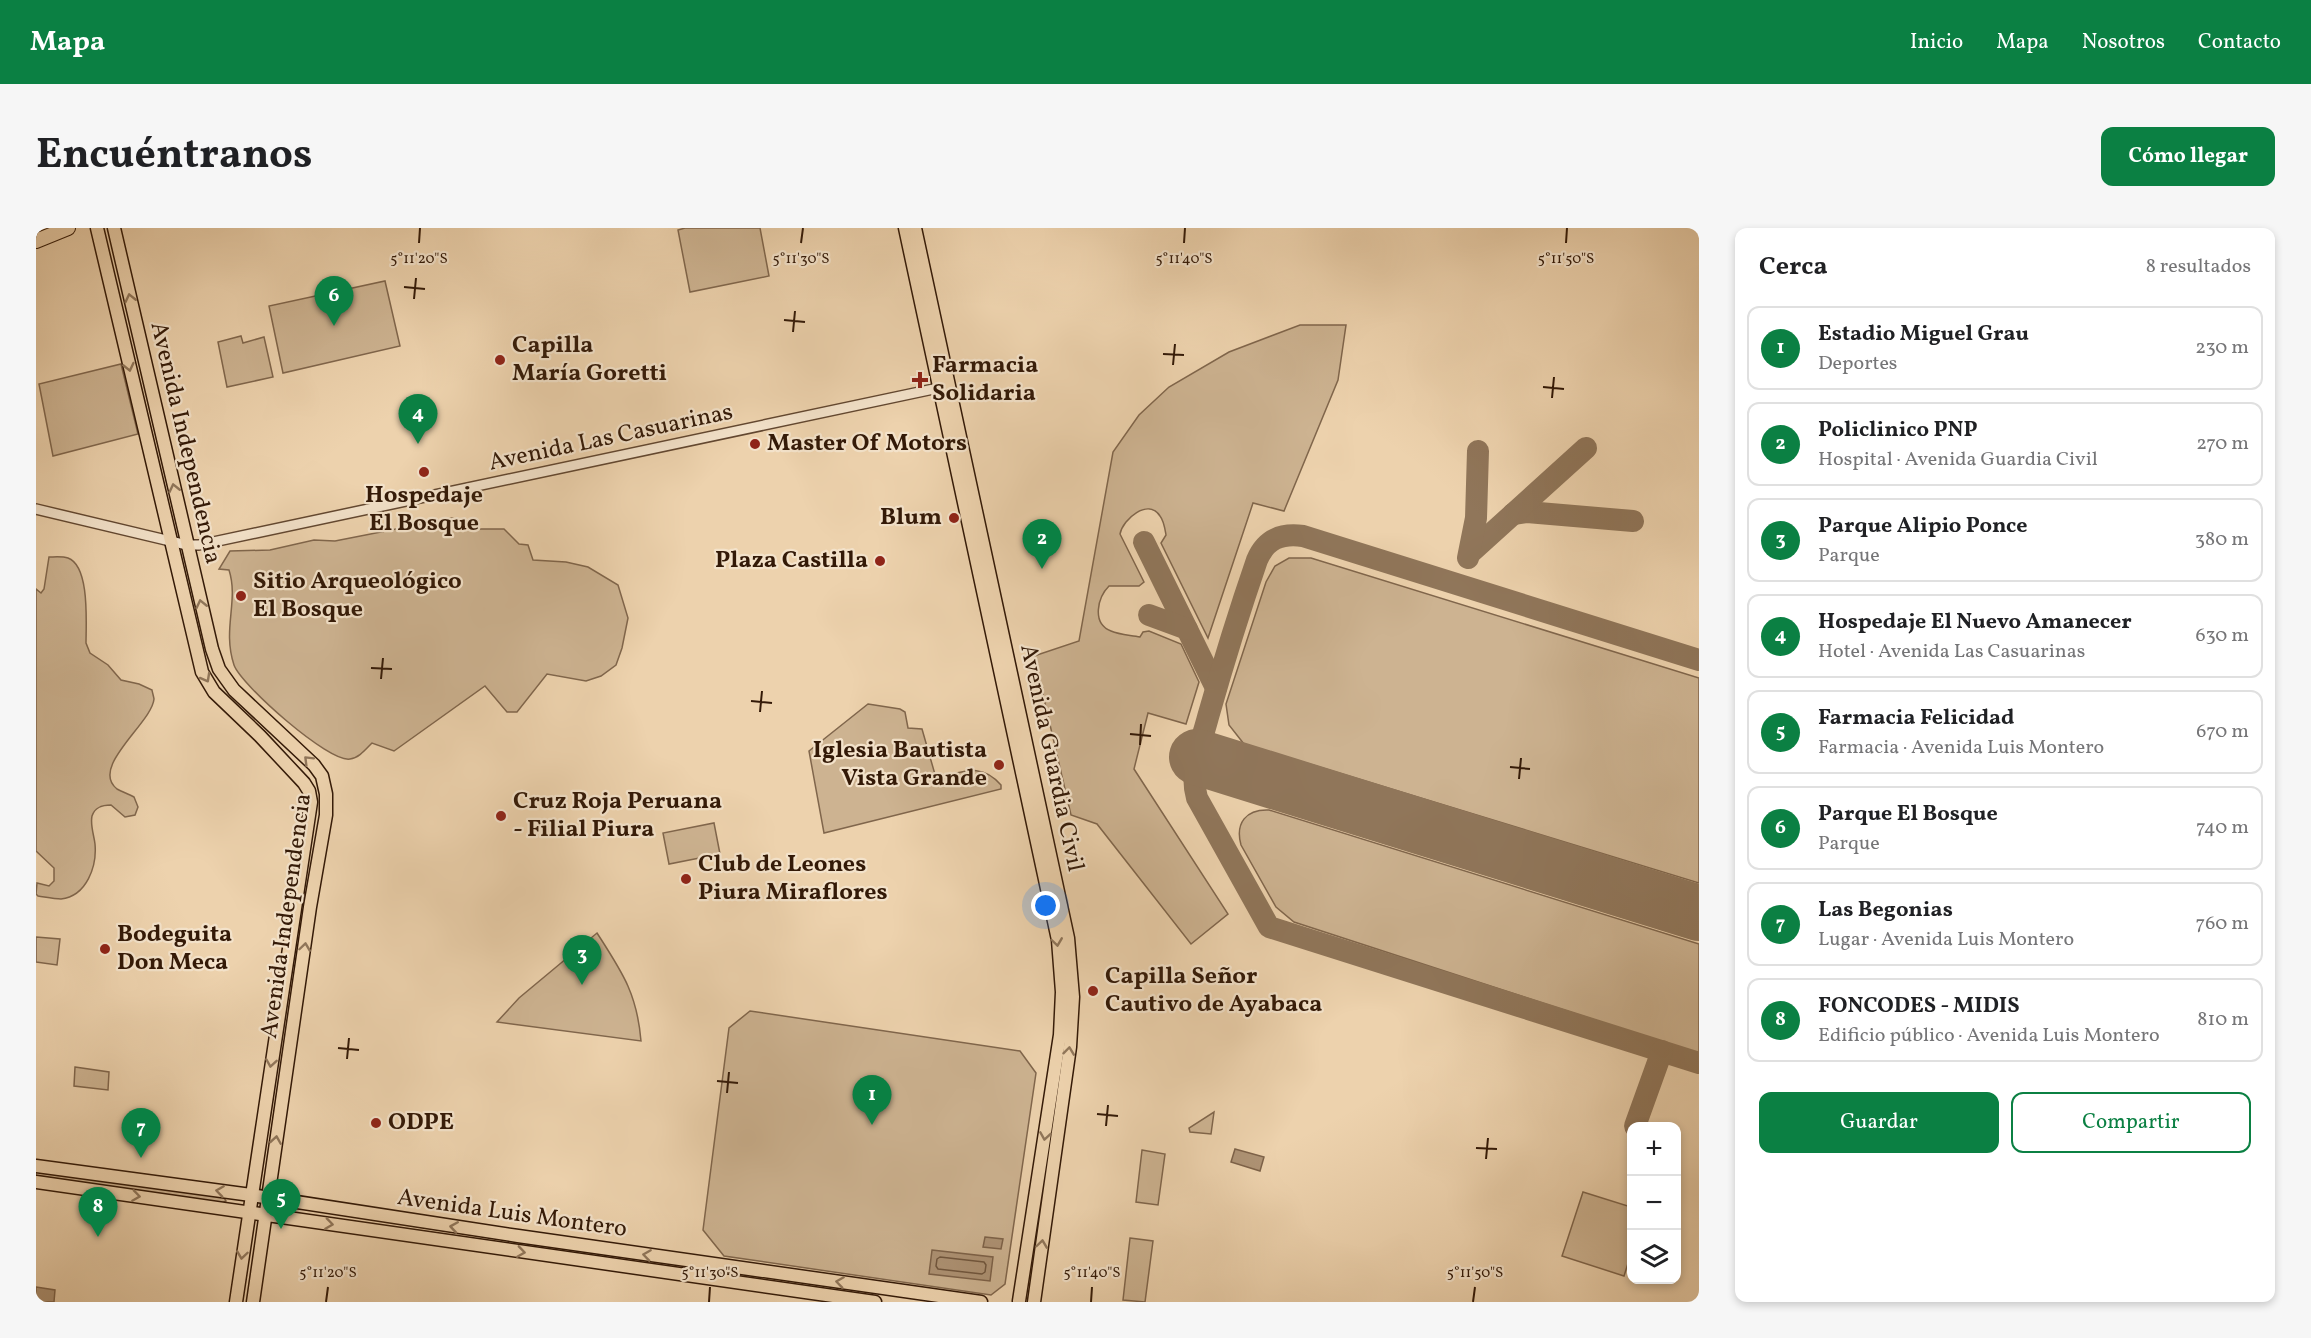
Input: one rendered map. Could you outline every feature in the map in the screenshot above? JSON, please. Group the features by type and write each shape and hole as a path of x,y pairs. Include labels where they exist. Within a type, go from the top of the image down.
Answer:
{"highway":[{"path":"36,241 68,228"}],"main road":[{"name":"Avenida Independencia","path":"97,228 202,672 214,692 304,783 309,791 311,802 250,1195 236,1302"},
{"name":"Avenida Independencia","path":"114,228 187,544 212,649 219,669 234,690 314,765 326,787 326,815 253,1302"},
{"name":"Avenida Guardia Civil","path":"905,228 944,387 1030,786 1068,938 1073,997 1070,1047 1034,1302"},
{"name":"Avenida Guardia Civil","path":"915,228 944,387"},
{"name":"Avenida Guardia Civil","path":"1019,1302 1057,1059 1062,992 1058,940 1030,786"},
{"name":"Avenida Luis Montero","path":"36,1166 267,1197 671,1259 981,1302"},
{"name":"Avenida Luis Montero","path":"36,1182 875,1302"},
{"path":"1019,1302 1034,1302"}],"street":[{"name":"Avenida Las Casuarinas","path":"36,509 199,546 944,387"}],"shaded area":[{"path":"685,228 760,228 769,276 690,292 678,230"},
{"path":"385,281 400,346 283,373 269,306"},
{"path":"1300,325 1346,325 1338,380 1284,511 1253,503 1208,638 1161,543 1166,535 1161,518 1155,511 1149,509 1131,517 1120,534 1144,582 1139,586 1109,586 1098,610 1101,622 1111,631 1140,637 1143,632 1149,631 1181,644 1199,682 1186,724 1148,713 1134,769 1228,914 1191,944 1097,824 1071,815 1034,656 1079,641 1113,452 1139,415 1169,387 1229,352"},
{"path":"241,336 243,343 264,337 273,377 227,387 218,342"},
{"path":"121,364 138,434 53,456 39,384"},
{"path":"452,518 465,523 469,529 504,529 519,544 528,545 533,560 566,562 588,567 618,585 628,618 616,665 601,676 586,681 547,674 517,712 507,712 485,686 394,751 372,743 356,757 350,759 339,757 324,749 287,721 268,705 240,675 234,665 231,652 232,582 229,570 219,569 230,551 270,550 314,540 335,541"},
{"path":"49,557 68,558 75,563 80,572 85,596 86,643 90,653 108,665 121,680 152,690 154,699 151,709 116,757 111,769 110,780 117,789 134,797 138,807 135,815 125,817 111,805 95,810 92,816 92,826 95,853 89,879 78,892 61,899 36,894 37,883 49,886 54,881 54,868 36,851 36,589 41,593 44,589"},
{"path":"1289,558 1311,558 1699,678 1699,883 1244,744 1229,725 1226,704 1266,582 1275,566"},
{"path":"868,704 900,709 905,712 908,728 922,729 936,778 978,771 993,778 1001,785 1001,789 824,833 809,751"},
{"path":"1269,810 1699,944 1699,1054 1294,922 1276,907 1241,845 1240,830 1244,819 1254,812"},
{"path":"714,823 720,854 669,864 663,833"},
{"path":"597,933 632,996 641,1041 497,1022 519,998"},
{"path":"36,937 60,939 57,965 36,962"},
{"path":"750,1011 1020,1051 1036,1073 1005,1284 991,1295 724,1256 703,1230 729,1028"},
{"path":"75,1067 109,1072 108,1090 74,1086"},
{"path":"1214,1112 1211,1134 1190,1132 1189,1128"},
{"path":"1142,1150 1165,1154 1158,1205 1136,1202"},
{"path":"36,1170 223,1196 226,1201 220,1204 36,1177"},
{"path":"1583,1192 1627,1206 1627,1267 1624,1276 1562,1256"},
{"path":"1130,1238 1153,1241 1145,1302 1123,1300"}],"water":[{"path":"1235,1149 1264,1157 1260,1171 1231,1162"},
{"path":"985,1237 1003,1239 1001,1249 983,1247"},
{"path":"932,1250 993,1257 990,1281 929,1274"},
{"path":"36,1287 55,1290 54,1302 36,1302"}],"taxiway":[{"path":"1470,553 1586,448"},
{"path":"1468,558 1476,518 1478,451"},
{"path":"1513,514 1527,512 1633,521"},
{"path":"1699,660 1303,536 1281,537 1270,542 1257,560 1214,697 1197,757 1194,777 1197,798 1269,927 1699,1063"},
{"path":"1144,542 1216,688"},
{"path":"1149,615 1187,629"},
{"path":"1636,1122 1662,1051"}],"runway":[{"path":"1197,757 1699,913"}],"place":[{"name":"Parque El Bosque","path":"334,326"},
{"name":"Capilla María Goretti","path":"500,360"},
{"name":"Farmacia Solidaria","path":"920,380"},
{"name":"Hospedaje El Nuevo Amanecer","path":"418,444"},
{"name":"Master Of Motors","path":"755,444"},
{"name":"Hospedaje El Bosque","path":"424,472"},
{"name":"Blum","path":"954,518"},
{"name":"Plaza Castilla","path":"880,561"},
{"name":"Policlinico PNP","path":"1042,569"},
{"name":"Sitio Arqueológico El Bosque","path":"241,596"},
{"name":"Iglesia Bautista Vista Grande","path":"999,765"},
{"name":"Cruz Roja Peruana - Filial Piura","path":"501,816"},
{"name":"Club de Leones Piura Miraflores","path":"686,879"},
{"name":"Bodeguita Don Meca","path":"105,949"},
{"name":"Parque Alipio Ponce","path":"582,985"},
{"name":"Capilla Señor Cautivo de Ayabaca","path":"1093,991"},
{"name":"ODPE","path":"376,1123"},
{"name":"Estadio Miguel Grau","path":"872,1125"},
{"name":"Las Begonias","path":"141,1158"},
{"name":"Farmacia Felicidad","path":"281,1229"},
{"name":"FONCODES - MIDIS","path":"98,1237"}]}
